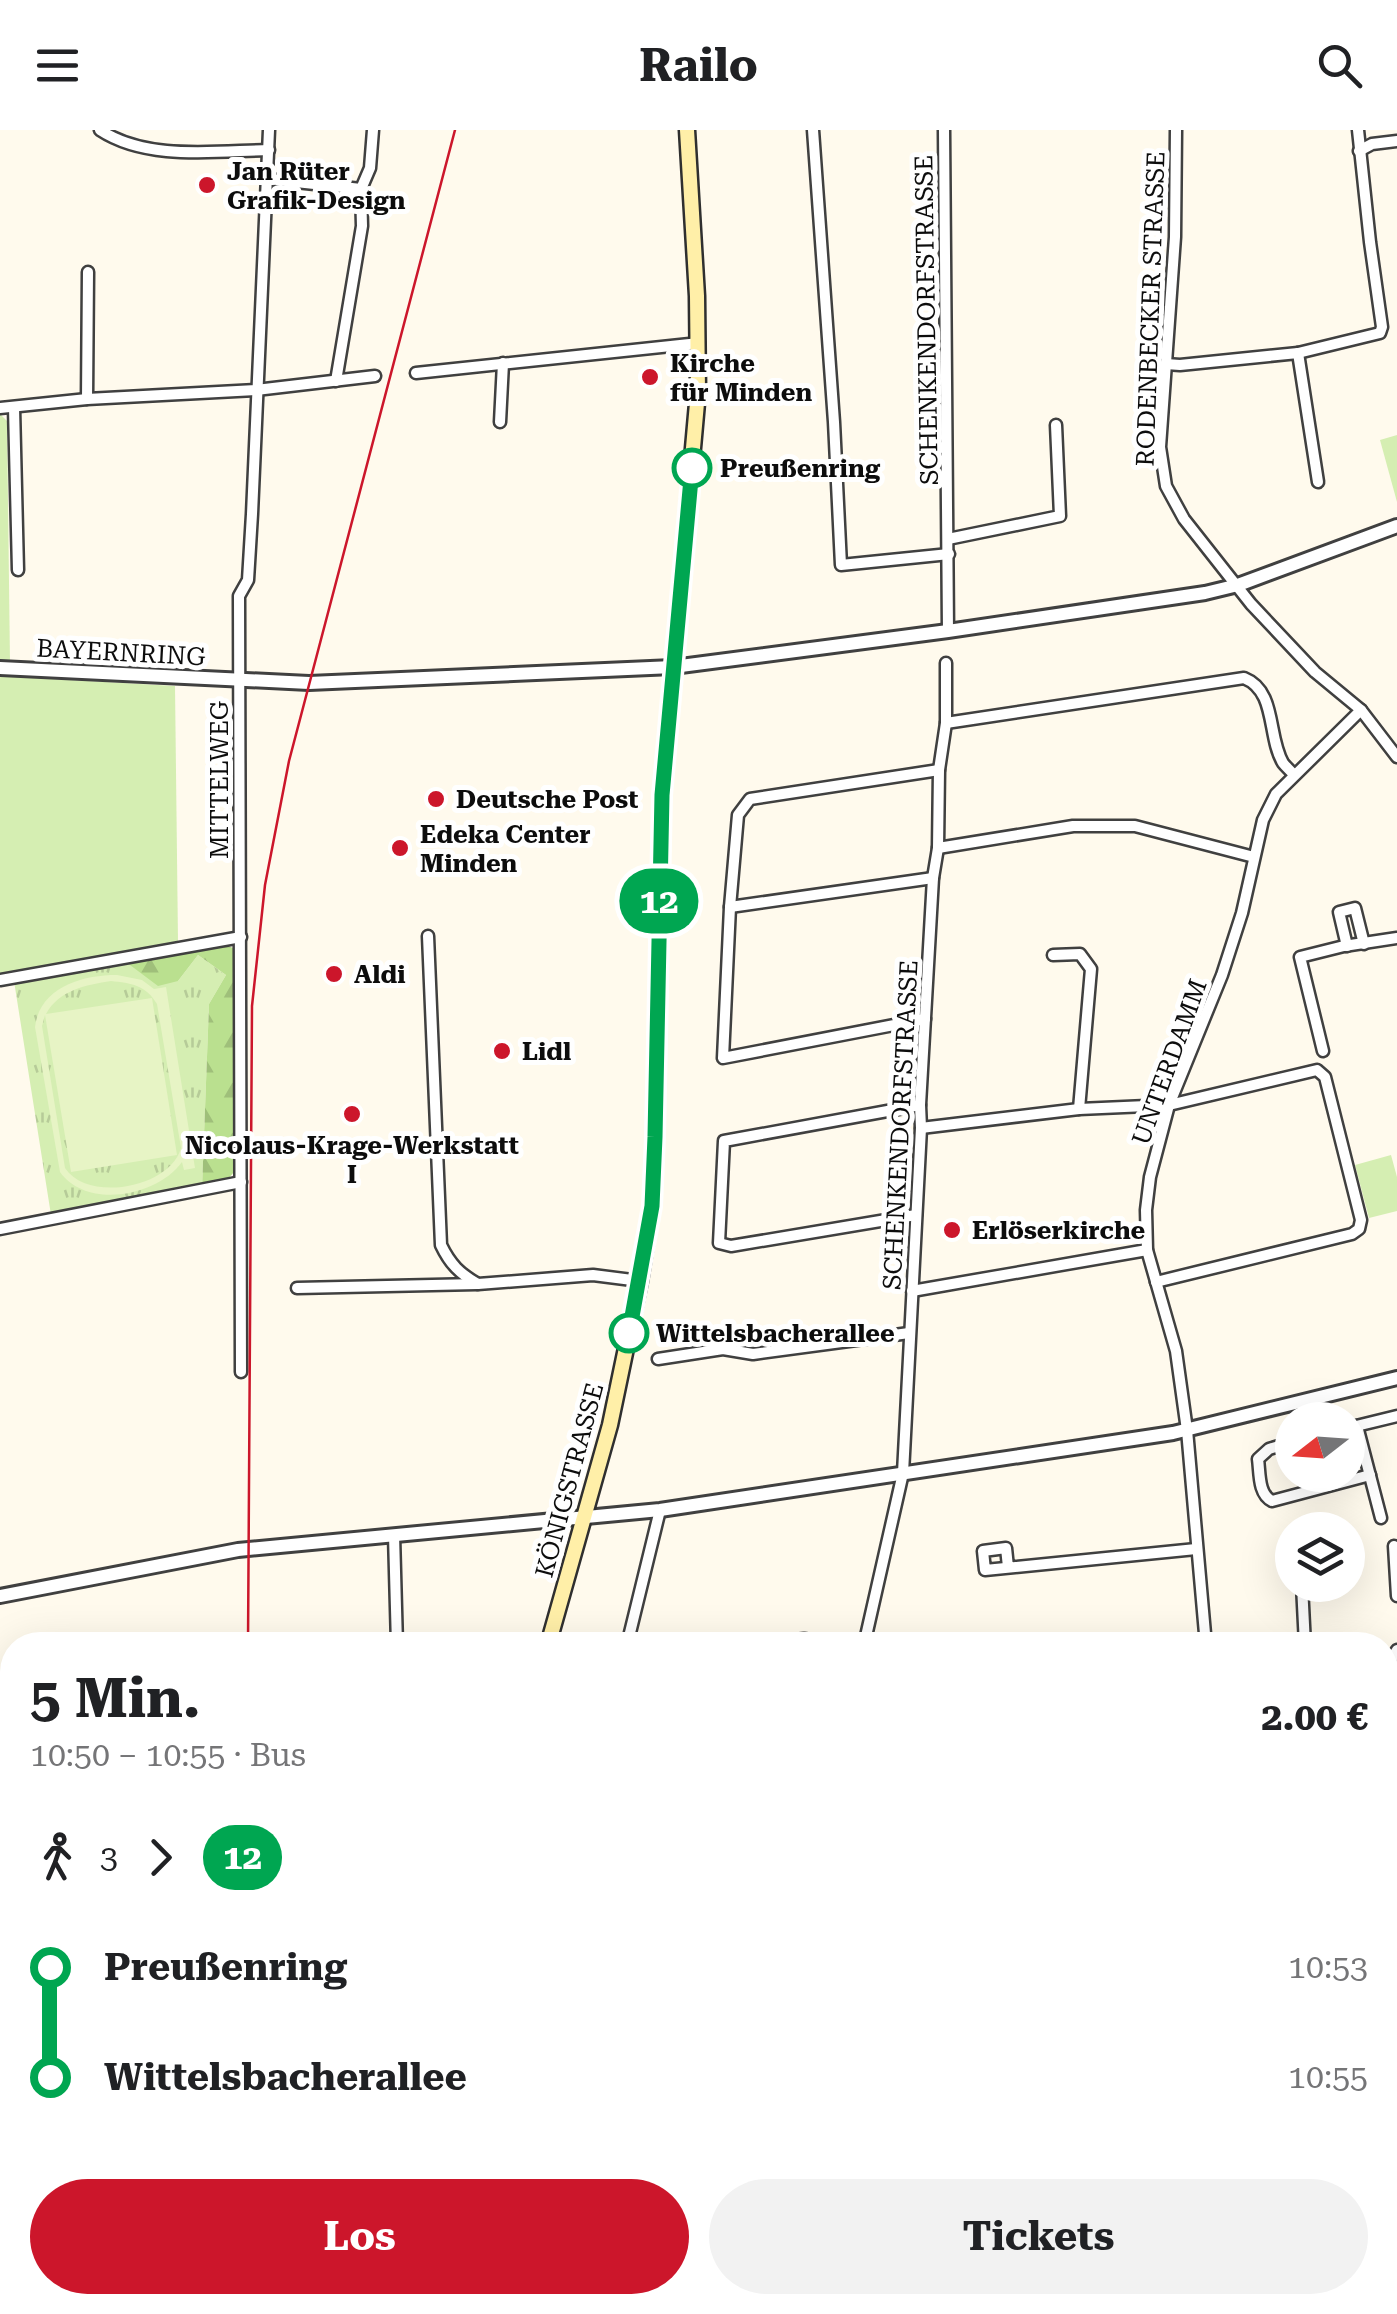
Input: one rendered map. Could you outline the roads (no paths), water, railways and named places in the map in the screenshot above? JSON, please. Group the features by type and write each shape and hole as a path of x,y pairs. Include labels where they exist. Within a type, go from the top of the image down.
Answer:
{"main road":[{"name":"KÖNIGSTRASSE","path":"552,1632 610,1425 640,1281 652,1188 662,795 695,441 696,254 687,130"}],"street":[{"path":"100,130 119,140 158,149 268,150"},
{"name":"MITTELWEG","path":"241,1372 239,596 248,580 270,130"},
{"path":"336,382 362,226 361,189 370,168 373,130"},
{"path":"813,130 841,565 949,554"},
{"name":"SCHENKENDORFSTRASSE","path":"944,130 948,630"},
{"name":"RODENBECKER STRASSE","path":"1176,130 1175,237 1160,447 1166,486 1184,520 1251,604 1315,672 1361,710 1396,755"},
{"path":"1166,364 1298,353 1380,334 1358,130"},
{"path":"1360,151 1372,144 1397,141"},
{"path":"268,179 361,189"},
{"path":"87,399 88,272"},
{"path":"416,373 698,343"},
{"path":"1298,353 1318,482"},
{"path":"500,422 503,363"},
{"path":"0,408 256,390 375,376"},
{"path":"14,408 18,570"},
{"path":"948,539 1060,516 1056,425"},
{"path":"239,681 308,683 673,667 1205,593 1238,585 1397,526"},
{"name":"SCHENKENDORFSTRASSE","path":"867,1632 902,1472 933,878 938,848 939,770 946,723 946,663"},
{"name":"BAYERNRING","path":"0,668 239,681"},
{"path":"946,723 1244,678 1256,683 1263,693 1282,762 1294,775"},
{"name":"UNTERDAMM","path":"1205,1632 1176,1351 1146,1250 1150,1177 1169,1105 1222,975 1242,912 1263,820 1276,794 1361,710"},
{"path":"925,1019 723,1058 738,812 750,799 939,770"},
{"path":"938,848 1073,826 1136,826 1254,857"},
{"path":"730,907 933,878"},
{"path":"1347,946 1340,912 1356,908 1364,944"},
{"path":"428,936 442,1245 450,1263 478,1284"},
{"path":"0,980 241,938"},
{"path":"1323,1051 1300,957 1397,938"},
{"path":"1053,955 1080,954 1091,969 1079,1110"},
{"path":"922,1128 1079,1110 1169,1105 1317,1070 1322,1072 1360,1220 1359,1229 1352,1234 1156,1282"},
{"path":"916,1215 731,1246 719,1243 724,1141 920,1105"},
{"path":"0,1228 241,1182"},
{"path":"912,1291 1146,1250"},
{"path":"297,1288 478,1284 592,1275 640,1281"},
{"path":"658,1358 724,1350 753,1354 909,1333"},
{"path":"0,1596 238,1550 660,1510 1187,1430 1397,1378"},
{"path":"1365,1424 1397,1416"},
{"path":"1275,1447 1258,1458 1262,1492 1267,1500 1307,1492"},
{"path":"1365,1462 1381,1518"},
{"path":"1365,1477 1370,1476"},
{"path":"630,1632 660,1510"},
{"path":"394,1536 396,1632"},
{"path":"1394,1546 1397,1596"},
{"path":"1008,1567 1196,1549"},
{"path":"1303,1602 1304,1632"}],"railway":[{"path":"248,1632 252,1006 265,885 289,761 455,130"}],"place":[{"name":"Jan Rüter Grafik-Design","path":"207,185"},
{"name":"Kirche für Minden","path":"650,377"},
{"name":"Preußenring","path":"692,468"},
{"name":"Deutsche Post","path":"436,799"},
{"name":"Edeka Center Minden","path":"400,848"},
{"name":"Aldi","path":"334,974"},
{"name":"Lidl","path":"502,1051"},
{"name":"Nicolaus-Krage-Werkstatt I","path":"352,1114"},
{"name":"Erlöserkirche","path":"952,1230"},
{"name":"Wittelsbacherallee","path":"629,1333"}]}
